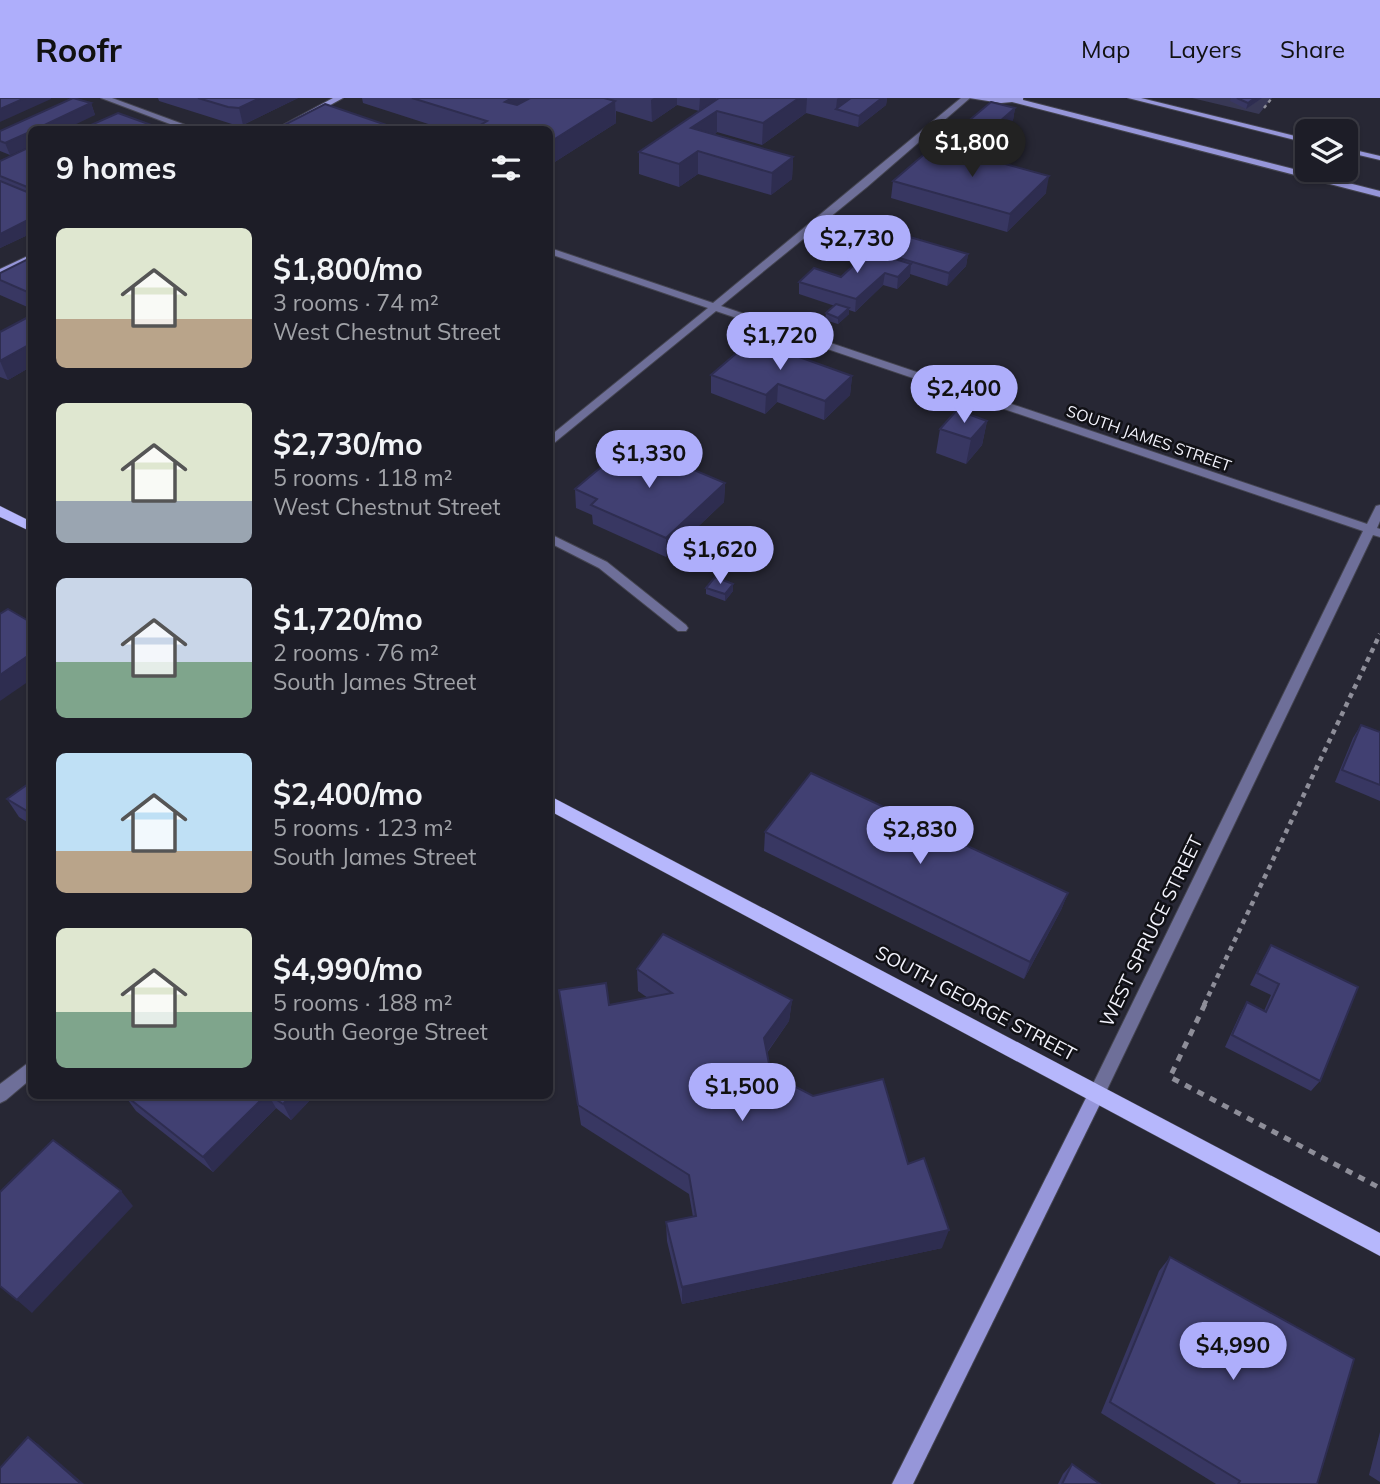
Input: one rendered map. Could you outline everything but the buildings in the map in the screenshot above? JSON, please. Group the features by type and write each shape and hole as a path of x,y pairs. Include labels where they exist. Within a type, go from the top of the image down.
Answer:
{"main road":[{"path":"0,511 28,526"},
{"name":"SOUTH GEORGE STREET","path":"553,805 1380,1245"}],"street":[{"path":"104,98 184,126"},
{"path":"286,126 339,98"},
{"path":"553,439 966,98"},
{"path":"973,98 1012,100 1380,194"},
{"path":"1012,100 1024,98"},
{"path":"1132,98 1295,138"},
{"path":"1358,153 1380,158"},
{"name":"SOUTH JAMES STREET","path":"553,252 1375,531"},
{"path":"0,273 28,259"},
{"name":"WEST SPRUCE STREET","path":"902,1484 1375,531 1380,509"},
{"path":"553,540 603,565 682,628"},
{"path":"0,1095 28,1070"}],"path":[{"path":"1380,634 1170,1077 1380,1188"}],"shaded area":[{"path":"1192,98 1272,98 1259,114"}]}
